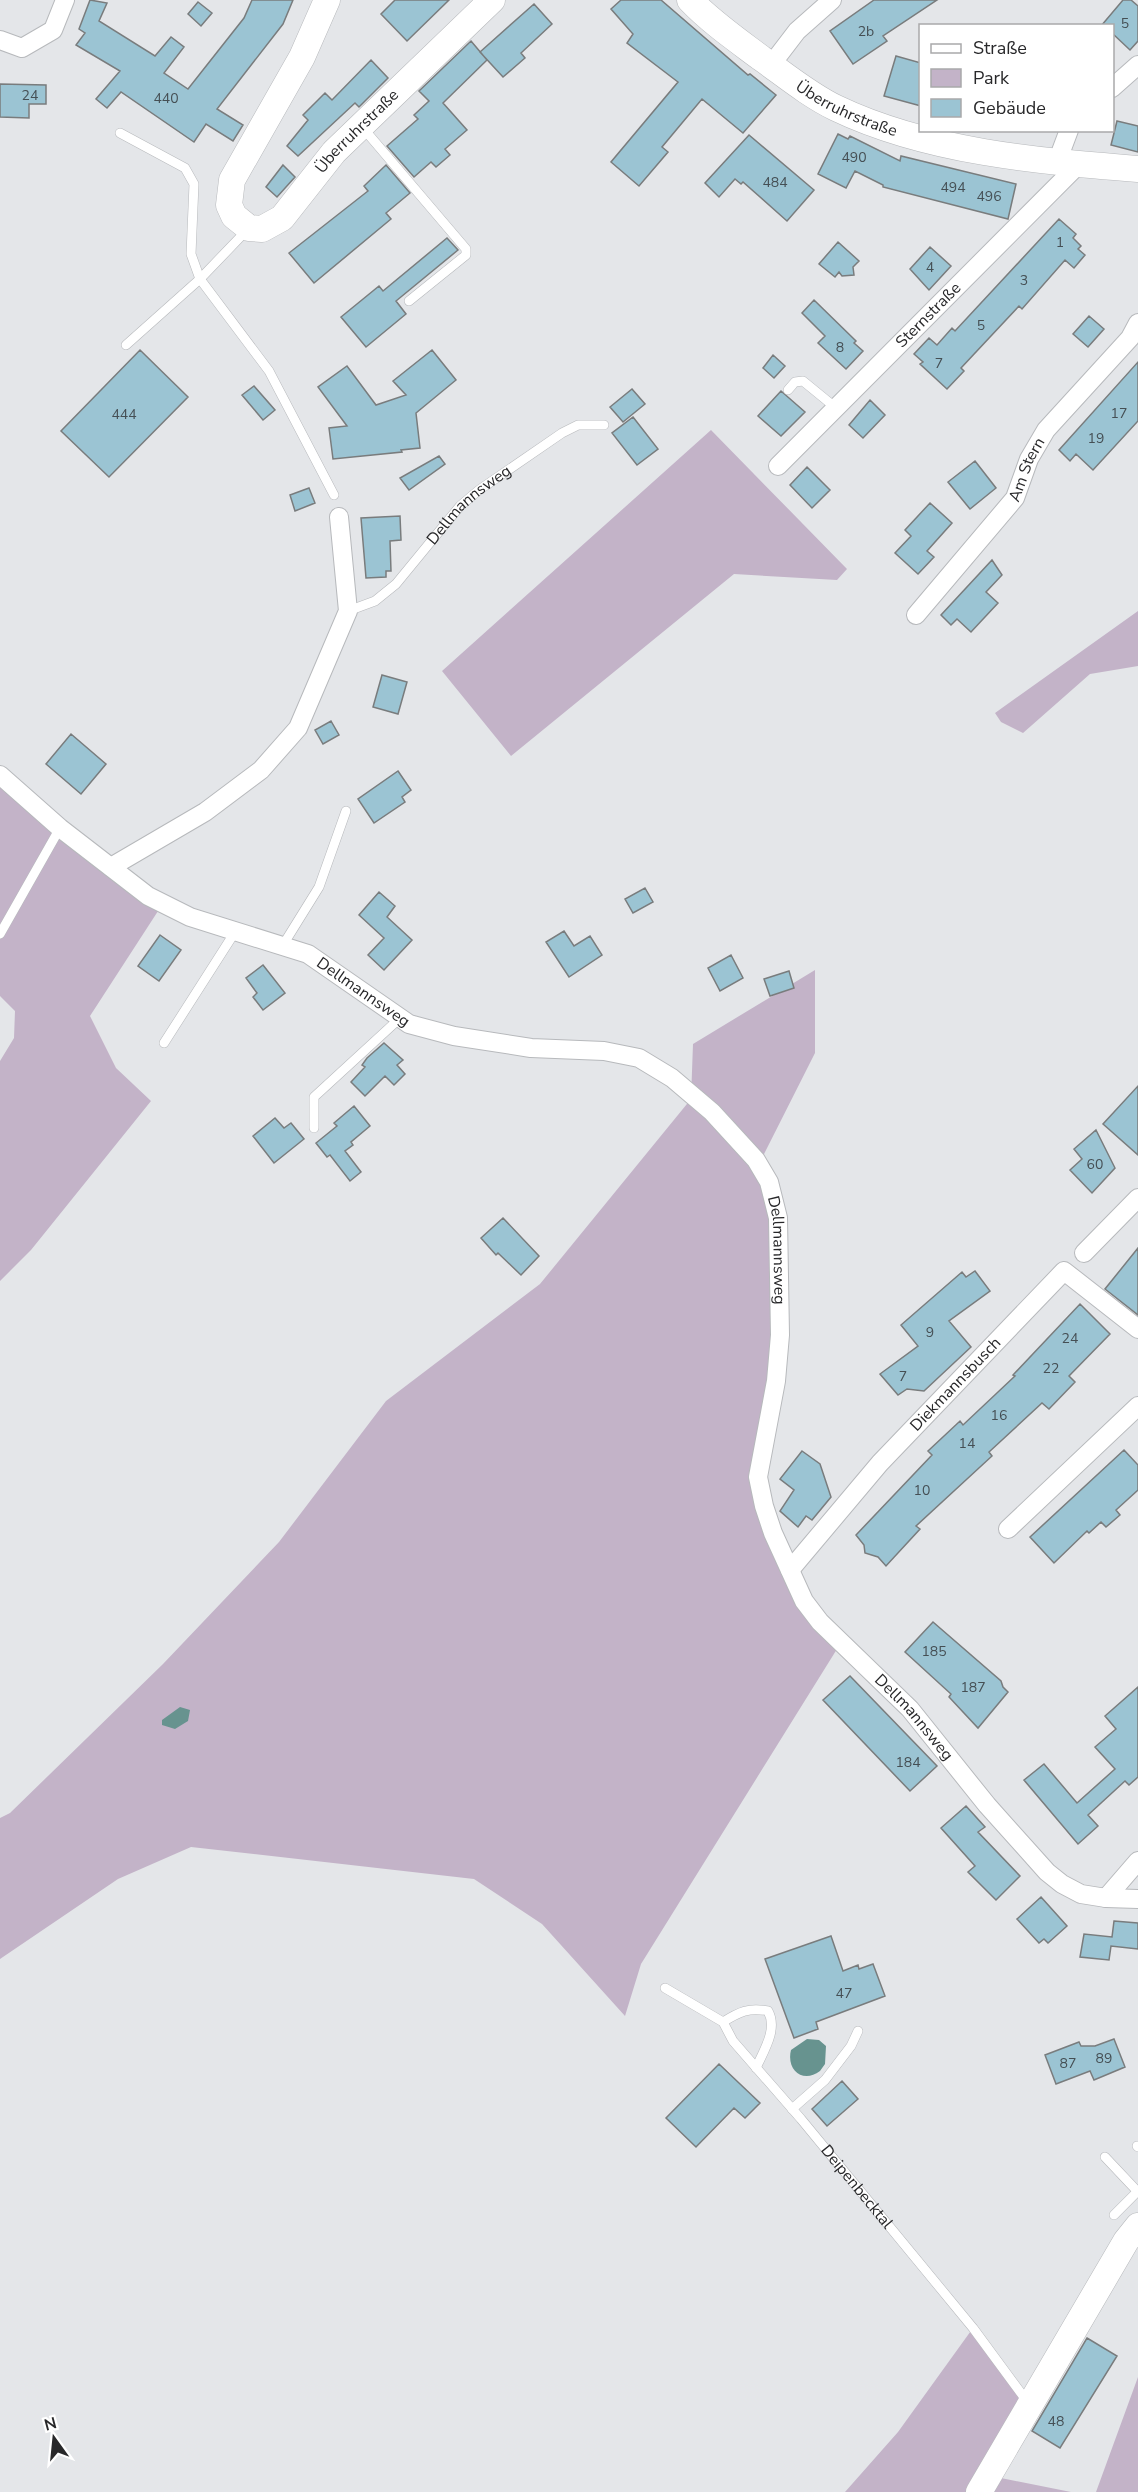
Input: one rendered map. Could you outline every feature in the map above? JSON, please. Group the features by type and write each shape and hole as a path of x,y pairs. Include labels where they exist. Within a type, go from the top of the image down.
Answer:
{"main road":[{"path":"249,228 234,216 229,205 232,180 302,57 327,0"},
{"name":"Überruhrstraße","path":"249,228 262,229 282,218 314,176 361,126 492,0"},
{"name":"Überruhrstraße","path":"690,0 721,27 815,96 837,108 878,124 939,142 1068,163 1138,169"},
{"path":"979,2492 1120,2251 1138,2226"}],"street":[{"path":"0,40 22,48 53,30 65,0"},
{"path":"771,65 797,31 832,0"},
{"path":"1114,87 1138,65"},
{"path":"1068,163 1069,132"},
{"name":"Sternstraße","path":"778,466 1068,163"},
{"name":"Am Stern","path":"916,615 1015,498 1029,459 1046,430 1130,338 1138,323"},
{"path":"111,867 205,812 261,770 298,728 348,611 339,517"},
{"name":"Dellmannsweg","path":"0,775 60,828 148,896 190,917 308,954 399,1018 429,1031 454,1036 531,1048 604,1052 639,1058 672,1078 712,1112 756,1160 769,1182 778,1218 780,1335 776,1382 759,1477 764,1506 804,1601 820,1622 910,1709 987,1805 1047,1872 1062,1884 1081,1894 1106,1898 1138,1899"},
{"path":"1084,1252 1138,1198"},
{"name":"Diekmannsbusch","path":"790,1570 880,1462 1064,1271 1138,1329"},
{"path":"1008,1529 1138,1406"},
{"path":"1106,1898 1138,1861"}],"lane":[{"path":"361,126 466,249 466,255 410,301"},
{"path":"120,133 185,168 194,184 191,254 200,279 269,371 334,495"},
{"path":"126,345 200,279 249,228"},
{"path":"788,390 795,382 803,381 836,408"},
{"name":"Dellmannsweg","path":"348,611 375,601 396,584 460,506 479,490 562,433 578,425 604,425"},
{"path":"283,945 320,887 346,811"},
{"path":"0,934 60,828"},
{"path":"164,1043 235,932"},
{"path":"314,1128 314,1097 399,1018"},
{"name":"Deipenbecktal","path":"665,1988 723,2022 733,2041 973,2328 1030,2406"},
{"path":"723,2022 747,2010 768,2010 773,2019 771,2033 756,2068"},
{"path":"792,2109 825,2080 851,2046 858,2031"},
{"path":"1105,2157 1138,2192 1114,2215"}],"green space":[{"path":"711,430 847,569 837,580 734,574 511,756 442,671"},
{"path":"1138,611 1138,666 1090,674 1023,733 1001,722 995,713"},
{"path":"0,780 160,908 90,1016 116,1068 151,1101 31,1250 0,1281 0,1061 14,1038 15,1011 0,996"},
{"path":"815,970 815,1053 762,1158 773,1221 778,1334 757,1478 789,1570 842,1641 641,1964 625,2016 542,1924 474,1879 191,1847 118,1879 0,1959 0,1818 10,1813 163,1664 279,1542 386,1401 540,1284 691,1099 693,1044"},
{"path":"973,2328 1026,2401 972,2492 845,2492 898,2432"},
{"path":"1138,2377 1138,2492 1096,2492"},
{"path":"996,2477 1071,2492 987,2492"}],"shaded area":[{"path":"180,1707 190,1710 188,1721 175,1729 162,1725 162,1720"},
{"path":"807,2039 819,2040 826,2046 825,2064 820,2071 808,2076 797,2073 793,2069 790,2057 791,2050"}],"building":[{"path":"90,0 107,3 99,21 155,56 171,37 184,47 164,73 188,89 244,18 252,0 293,0 283,24 217,109 243,125 233,141 206,124 194,142 121,92 107,108 96,99 120,71 76,45 85,33 79,29"},
{"path":"395,0 449,0 407,41 381,14"},
{"path":"621,0 661,0 748,75 750,74 776,95 743,133 702,99 662,147 668,152 639,186 611,162 678,82 627,43 633,34 611,9"},
{"path":"874,0 937,0 883,36 887,41 853,64 830,31"},
{"path":"1123,0 1131,0 1138,6 1138,41 1130,50 1114,35 1114,24 1103,24"},
{"path":"198,2 212,13 201,26 188,14"},
{"path":"534,4 552,24 521,53 525,58 503,77 480,52"},
{"path":"471,41 487,60 443,103 467,130 445,149 450,155 436,167 431,162 414,177 387,146 418,119 414,115 429,101 419,91"},
{"path":"896,56 919,62 919,105 884,96"},
{"path":"371,60 388,78 359,107 355,103 298,156 287,146 308,120 303,115 325,93 332,100"},
{"path":"0,84 46,85 46,104 29,104 29,118 0,117"},
{"path":"1117,121 1138,126 1138,152 1111,145"},
{"path":"838,134 848,139 850,136 900,161 901,156 1016,184 1008,219 883,187 855,171 846,188 818,174"},
{"path":"749,135 814,190 787,221 743,182 741,184 735,179 719,197 705,183"},
{"path":"283,165 295,177 277,197 266,187"},
{"path":"386,165 410,193 386,213 391,219 314,283 289,253 368,191 364,186"},
{"path":"1059,219 1076,234 1073,238 1081,246 1078,249 1085,255 1074,268 1065,260 1022,309 1019,306 961,368 964,371 947,389 920,364 923,362 914,354 929,338 937,345 952,328 955,331"},
{"path":"447,238 458,250 396,301 406,314 366,347 341,317 379,286 383,291"},
{"path":"838,242 859,261 853,267 854,275 842,276 839,272 835,277 819,264"},
{"path":"930,247 951,266 929,290 910,269"},
{"path":"814,300 856,341 854,343 863,351 846,369 818,343 825,336 802,313"},
{"path":"1089,316 1104,329 1088,347 1073,334"},
{"path":"140,350 188,397 109,477 61,431"},
{"path":"432,350 456,380 416,413 420,448 333,459 329,428 347,426 318,387 347,366 376,405 406,395 393,381"},
{"path":"773,355 785,366 774,378 763,368"},
{"path":"1138,362 1138,421 1093,470 1076,454 1070,461 1059,450"},
{"path":"254,386 275,410 263,420 242,395"},
{"path":"632,389 645,404 623,422 610,407"},
{"path":"781,391 805,412 781,436 758,416"},
{"path":"870,400 885,415 863,438 849,425"},
{"path":"633,417 658,449 637,465 612,433"},
{"path":"439,456 445,464 409,490 400,478"},
{"path":"975,461 996,488 970,509 948,482"},
{"path":"807,467 830,490 812,508 790,485"},
{"path":"309,488 315,503 295,511 290,495"},
{"path":"930,503 952,523 927,551 934,557 918,574 895,553 911,536 905,530"},
{"path":"400,516 401,540 390,541 391,571 386,571 386,577 366,578 361,518"},
{"path":"992,560 1002,575 986,592 998,603 971,632 957,619 951,625 941,615"},
{"path":"382,675 407,682 398,714 373,707"},
{"path":"331,721 339,735 323,744 315,730"},
{"path":"71,734 106,764 81,794 46,764"},
{"path":"398,771 411,790 402,797 405,802 374,823 358,799"},
{"path":"645,888 653,902 633,913 625,899"},
{"path":"379,892 395,906 387,917 412,940 384,970 368,955 384,938 359,915"},
{"path":"564,931 574,946 590,936 602,955 569,977 546,942"},
{"path":"160,935 181,950 159,981 138,966"},
{"path":"731,955 743,978 720,991 708,968"},
{"path":"263,965 285,993 263,1010 253,997 257,993 246,978"},
{"path":"789,971 794,988 770,996 764,979"},
{"path":"384,1043 403,1060 397,1065 405,1074 394,1085 385,1076 365,1096 351,1082 365,1067 362,1065 367,1058"},
{"path":"1138,1086 1138,1155 1103,1124"},
{"path":"354,1106 370,1126 351,1142 353,1145 345,1151 361,1172 350,1181 330,1155 327,1157 316,1143 337,1126 334,1123"},
{"path":"275,1118 284,1128 291,1123 304,1139 274,1163 253,1136"},
{"path":"1096,1130 1115,1168 1092,1193 1070,1170 1082,1159 1074,1149"},
{"path":"503,1218 539,1256 521,1275 498,1253 496,1255 481,1238"},
{"path":"1138,1248 1138,1315 1105,1289"},
{"path":"975,1271 990,1291 949,1321 971,1347 924,1391 907,1389 898,1395 880,1374 918,1346 901,1325 962,1272 966,1277"},
{"path":"1080,1304 1110,1334 1069,1376 1075,1382 1049,1409 1042,1403 989,1452 992,1456 916,1526 920,1529 886,1566 878,1557 865,1553 864,1545 856,1535 932,1455 928,1451 960,1421 963,1425 1015,1376 1013,1375"},
{"path":"1124,1450 1138,1465 1138,1490 1116,1510 1120,1515 1106,1527 1101,1522 1089,1533 1087,1531 1054,1563 1030,1537"},
{"path":"802,1451 820,1464 831,1497 812,1520 806,1516 798,1527 780,1511 794,1490 780,1479"},
{"path":"933,1622 1001,1681 1008,1692 978,1728 949,1697 951,1694 905,1652"},
{"path":"850,1676 937,1766 910,1791 823,1700"},
{"path":"1138,1687 1138,1777 1129,1785 1125,1781 1088,1815 1098,1826 1078,1844 1024,1780 1044,1764 1077,1803 1115,1769 1095,1747 1116,1729 1105,1716"},
{"path":"966,1806 985,1827 978,1832 1020,1876 996,1900 968,1872 975,1866 941,1828"},
{"path":"1041,1897 1067,1926 1048,1943 1044,1939 1039,1943 1017,1919"},
{"path":"1114,1921 1138,1923 1138,1949 1111,1946 1109,1960 1080,1957 1084,1934 1112,1937"},
{"path":"831,1936 843,1971 858,1965 859,1969 873,1964 885,1996 816,2022 818,2029 794,2038 765,1959"},
{"path":"1114,2039 1125,2067 1094,2080 1090,2071 1056,2084 1045,2055 1079,2042 1081,2046 1095,2046"},
{"path":"719,2064 760,2103 745,2118 734,2108 696,2147 666,2118"},
{"path":"842,2081 858,2099 827,2126 812,2109"},
{"path":"1087,2338 1117,2356 1060,2448 1032,2431"}]}
